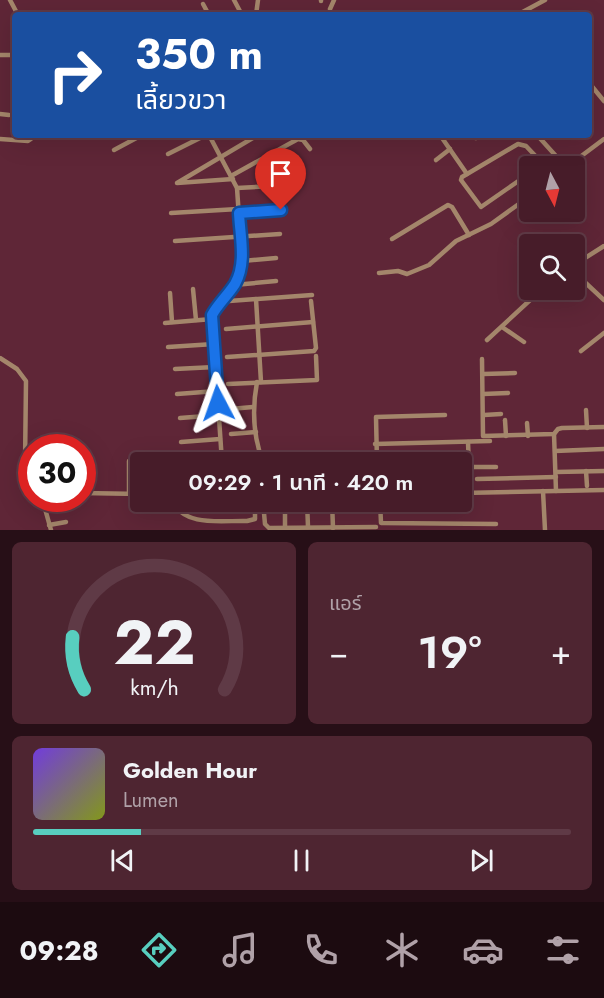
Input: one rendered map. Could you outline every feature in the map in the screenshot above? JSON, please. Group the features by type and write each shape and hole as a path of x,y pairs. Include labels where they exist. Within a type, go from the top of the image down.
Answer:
{"street":[{"path":"523,12 545,0"},
{"path":"330,9 333,1 341,5"},
{"path":"202,4 207,12"},
{"path":"592,87 604,102"},
{"path":"0,114 9,115"},
{"path":"0,139 28,141 31,138"},
{"path":"114,150 136,138"},
{"path":"168,154 202,138"},
{"path":"210,138 237,188 242,261 240,273 234,285 212,314 221,452"},
{"path":"253,138 177,183 232,178 298,139 303,140 310,149"},
{"path":"442,138 467,174"},
{"path":"540,138 557,156"},
{"path":"581,156 604,139"},
{"path":"519,181 481,207 461,180 467,174 519,144 526,146 534,156"},
{"path":"436,160 450,149"},
{"path":"237,188 273,186"},
{"path":"379,273 398,271 406,274 424,268 456,241 491,224 519,204"},
{"path":"392,239 448,205 452,207 469,235"},
{"path":"171,213 281,210"},
{"path":"175,241 280,234"},
{"path":"585,259 604,246"},
{"path":"242,261 276,258"},
{"path":"234,285 276,281"},
{"path":"585,282 604,300"},
{"path":"193,290 196,320"},
{"path":"170,293 172,322"},
{"path":"230,301 312,295"},
{"path":"256,299 260,354 259,382 253,407 260,452"},
{"path":"487,340 530,300"},
{"path":"227,357 314,351 311,301"},
{"path":"165,322 212,319"},
{"path":"226,329 314,322"},
{"path":"502,327 524,342"},
{"path":"581,351 604,333"},
{"path":"168,347 214,344"},
{"path":"228,384 317,380 316,356"},
{"path":"0,358 17,369 26,381 25,434"},
{"path":"482,359 483,436 555,434"},
{"path":"175,369 216,368"},
{"path":"483,374 515,373"},
{"path":"177,393 217,392"},
{"path":"483,394 507,393"},
{"path":"230,408 253,407"},
{"path":"586,410 587,428"},
{"path":"484,415 501,414"},
{"path":"180,418 219,415"},
{"path":"376,452 377,417 445,415"},
{"path":"505,420 506,436"},
{"path":"527,423 528,436"},
{"path":"556,491 555,434 558,429 604,427"},
{"path":"231,434 256,432"},
{"path":"181,442 220,439"},
{"path":"375,444 490,441"},
{"path":"468,442 468,452"},
{"path":"555,451 604,449"},
{"path":"96,493 129,494 129,461"},
{"path":"472,467 496,466"},
{"path":"586,471 587,486"},
{"path":"477,479 604,471"},
{"path":"472,493 604,490"},
{"path":"543,491 545,530"},
{"path":"46,512 50,527 66,522"},
{"path":"182,512 192,519 248,521 255,519 255,512"},
{"path":"264,512 266,527 333,529 379,529 381,523 379,512"},
{"path":"285,512 285,527"},
{"path":"307,512 308,527"},
{"path":"332,512 333,529"},
{"path":"381,523 495,524"}],"route":[{"path":"218,403 212,315 240,273 242,261 239,213 281,210"}]}
